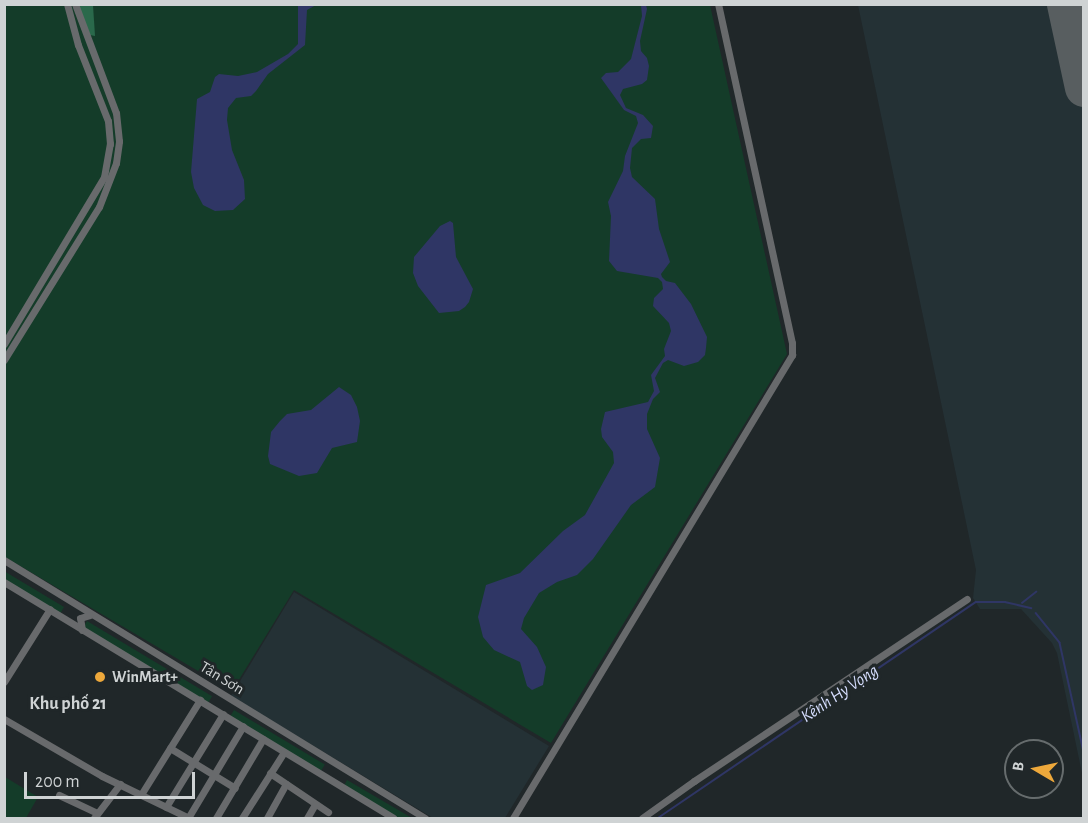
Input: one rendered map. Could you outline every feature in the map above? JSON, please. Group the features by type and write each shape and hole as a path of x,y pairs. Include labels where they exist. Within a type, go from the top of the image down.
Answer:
{"street":[{"path":"4,344 85,211 104,177 107,161 110,144 108,121 78,45 67,4"},
{"path":"4,360 93,216 110,185 116,163 118,124 75,4"},
{"path":"513,819 792,355 792,343 718,4"},
{"path":"89,70 98,66"},
{"path":"107,161 116,163"},
{"path":"85,211 93,216"},
{"path":"37,289 44,294"},
{"path":"13,330 20,334"},
{"name":"Tân Sơn","path":"4,560 70,611 82,630 231,718 393,819"},
{"name":"Tân Sơn","path":"4,582 50,609 90,615 425,819"},
{"path":"642,819 694,780 967,599"},
{"path":"4,682 50,609"},
{"path":"82,630 80,618 90,615"},
{"path":"212,707 221,703 220,693"},
{"path":"142,793 200,700"},
{"path":"231,718 230,709 239,705"},
{"path":"166,807 223,714"},
{"path":"4,719 54,750 188,818 243,726"},
{"path":"216,819 263,739"},
{"path":"170,748 235,788"},
{"path":"242,819 284,752"},
{"path":"322,775 331,773 332,762"},
{"path":"270,773 328,812"},
{"path":"342,787 341,777 347,774 354,776"},
{"path":"59,795 95,816 120,784"},
{"path":"267,819 286,784"},
{"path":"307,819 315,804"}],"shaded area":[{"path":"858,5 1083,5 1083,778 1057,653 1052,643 1021,609 980,609 973,598 976,570"},
{"path":"294,592 549,746 505,818 433,818 231,696"}],"green space":[{"path":"5,5 710,5 787,354 551,743 294,590 232,691 5,557"},
{"path":"78,5 93,5 95,36 90,35"},
{"path":"4,571 64,607 59,616 5,583"},
{"path":"87,621 212,696 206,706 81,630"},
{"path":"234,710 325,765 320,772 229,718"},
{"path":"5,777 38,797 26,818 5,818"},
{"path":"347,780 412,818 393,818 343,788"}],"water":[{"path":"298,5 316,5 307,10 305,45 268,74 251,96 236,98 228,108 227,120 232,150 244,180 245,199 233,210 215,211 203,205 194,188 191,172 197,99 210,92 215,77 219,74 238,76 257,72 288,54 298,44"},
{"path":"641,5 646,5 647,9 640,41 641,51 647,58 649,66 647,80 642,84 623,89 620,95 626,108 643,115 653,126 651,138 641,139 632,148 630,168 632,177 655,199 659,229 670,262 661,274 666,281 675,283 691,304 707,337 705,355 698,362 684,366 668,360 663,363 655,378 660,392 653,399 647,414 647,429 660,458 655,487 631,505 593,559 577,575 557,582 539,593 524,618 521,629 537,647 546,667 543,685 532,690 527,686 520,662 494,650 483,637 478,617 486,585 520,573 563,531 585,515 614,463 613,452 602,437 601,429 605,412 648,402 654,391 651,375 665,356 664,349 671,331 669,323 653,306 654,298 663,289 662,282 658,278 617,271 609,261 611,216 608,202 623,171 625,156 638,123 636,116 624,110 601,78 606,73 618,72 631,59 642,16"},
{"path":"450,221 453,223 456,257 473,289 465,307 459,311 439,313 418,286 413,273 414,257 440,226"},
{"path":"339,387 351,395 357,407 360,421 357,442 332,448 317,473 299,476 270,464 268,456 271,432 280,421 287,414 311,410"}],"waterway":[{"path":"1022,603 1036,592"},
{"name":"Kênh Hy Vọng","path":"658,818 976,602 1005,602 1031,608"},
{"name":"Kênh Hy Vọng","path":"1036,613 1060,643 1084,752"}],"runway":[{"path":"1066,4 1084,87"}],"place":[{"name":"WinMart+","path":"100,677"}],"district":[{"name":"Khu phố 21","path":"68,704"}]}
